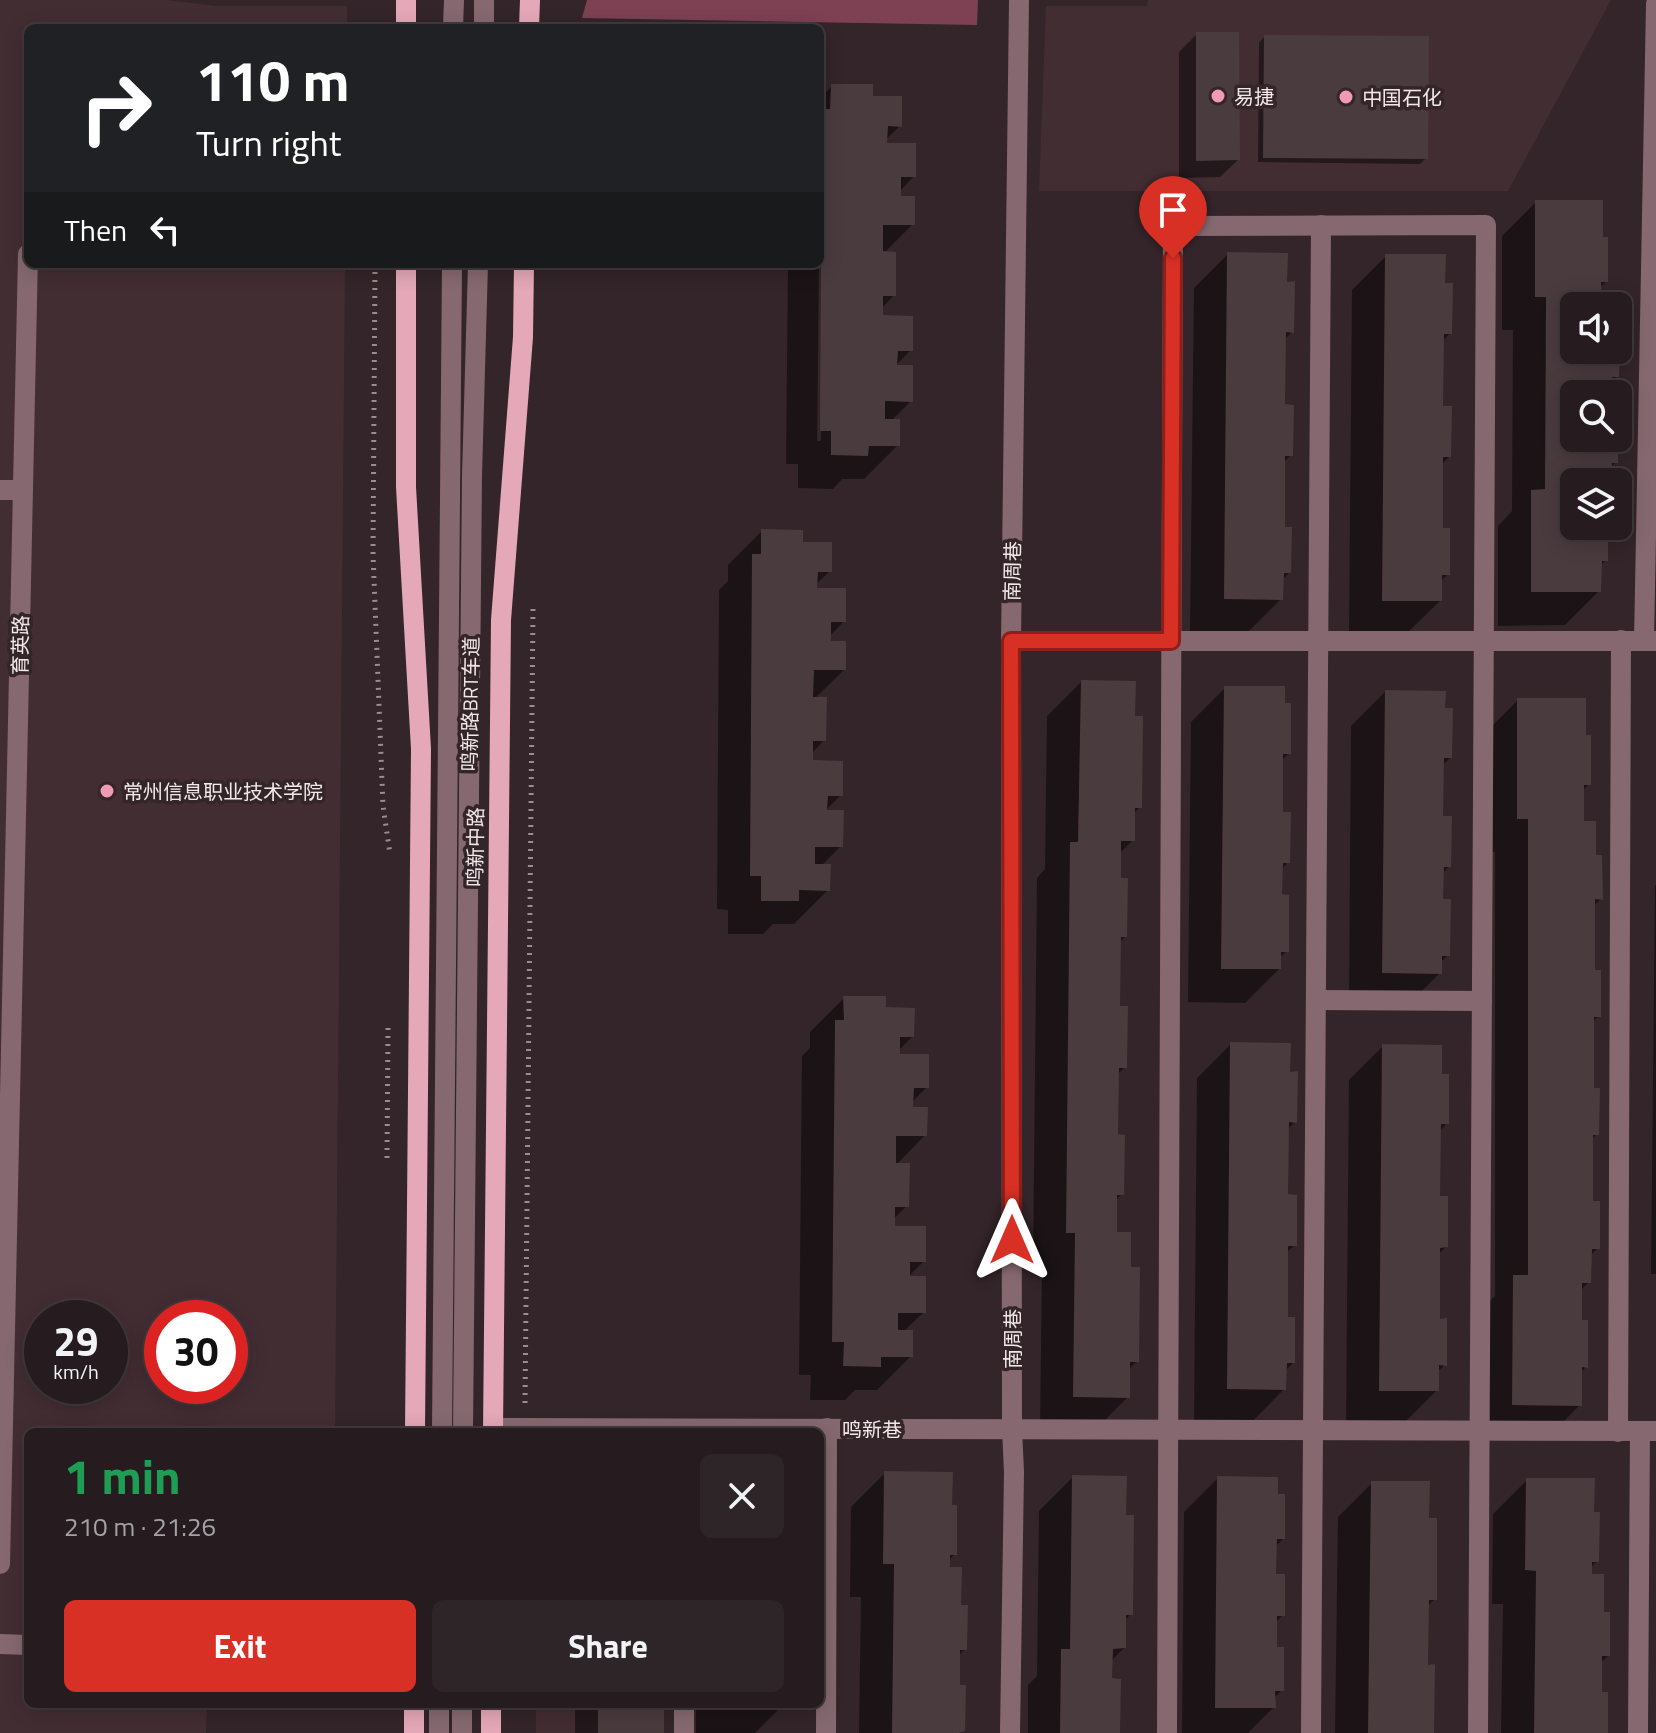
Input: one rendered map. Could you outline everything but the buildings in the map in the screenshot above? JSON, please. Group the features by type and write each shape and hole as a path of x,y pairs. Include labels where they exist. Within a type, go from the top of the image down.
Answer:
{"main road":[{"path":"406,0 406,24"},
{"path":"529,24 530,0"},
{"path":"406,268 406,487 421,749 415,1428"},
{"name":"鸣新中路","path":"493,1428 501,620 523,337 524,268"},
{"path":"414,1708 414,1733"},
{"path":"491,1708 491,1733"}],"street":[{"path":"453,24 454,0"},
{"path":"484,0 484,24"},
{"name":"南周巷","path":"1010,1733 1014,1472 1011,641 1019,0"},
{"path":"1011,641 1650,641 1656,4"},
{"path":"1311,1733 1321,225"},
{"path":"1167,1733 1173,226 1486,225 1478,1733"},
{"name":"育英路","path":"0,1564 6,998 28,268"},
{"name":"鸣新路BRT车道","path":"442,1428 452,268"},
{"name":"鸣新路BRT车道","path":"463,1428 472,507 478,268"},
{"path":"0,490 23,490"},
{"path":"1618,1432 1621,640"},
{"path":"1316,1000 1482,1001"},
{"name":"鸣新巷","path":"525,1428 1648,1431"},
{"path":"826,1733 827,1428"},
{"path":"1638,1733 1648,1431"},
{"path":"0,1644 24,1645"},
{"path":"439,1708 439,1733"},
{"path":"462,1708 462,1733"},
{"path":"684,1708 684,1733"}],"path":[{"path":"375,268 373,554 383,806 391,867"},
{"path":"525,1428 533,593"},
{"path":"386,1169 389,1016"}],"shaded area":[{"name":"常州信息职业技术学院","path":"0,0 166,0 217,6 347,6 347,24 24,24 24,268 345,268 335,1428 24,1428 24,1708 207,1708 206,1733 0,1733"},
{"path":"587,0 978,0 977,25 582,18"},
{"path":"1148,0 1611,0 1508,191 1039,191 1046,6 1147,6"},
{"path":"536,1708 664,1708 664,1733 536,1733"}],"place":[{"name":"易捷","path":"1218,96"},
{"name":"中国石化","path":"1346,97"},
{"name":"常州信息职业技术学院","path":"107,791"}],"route":[{"path":"1012,1240 1011,641 1171,641 1173,258"}]}
